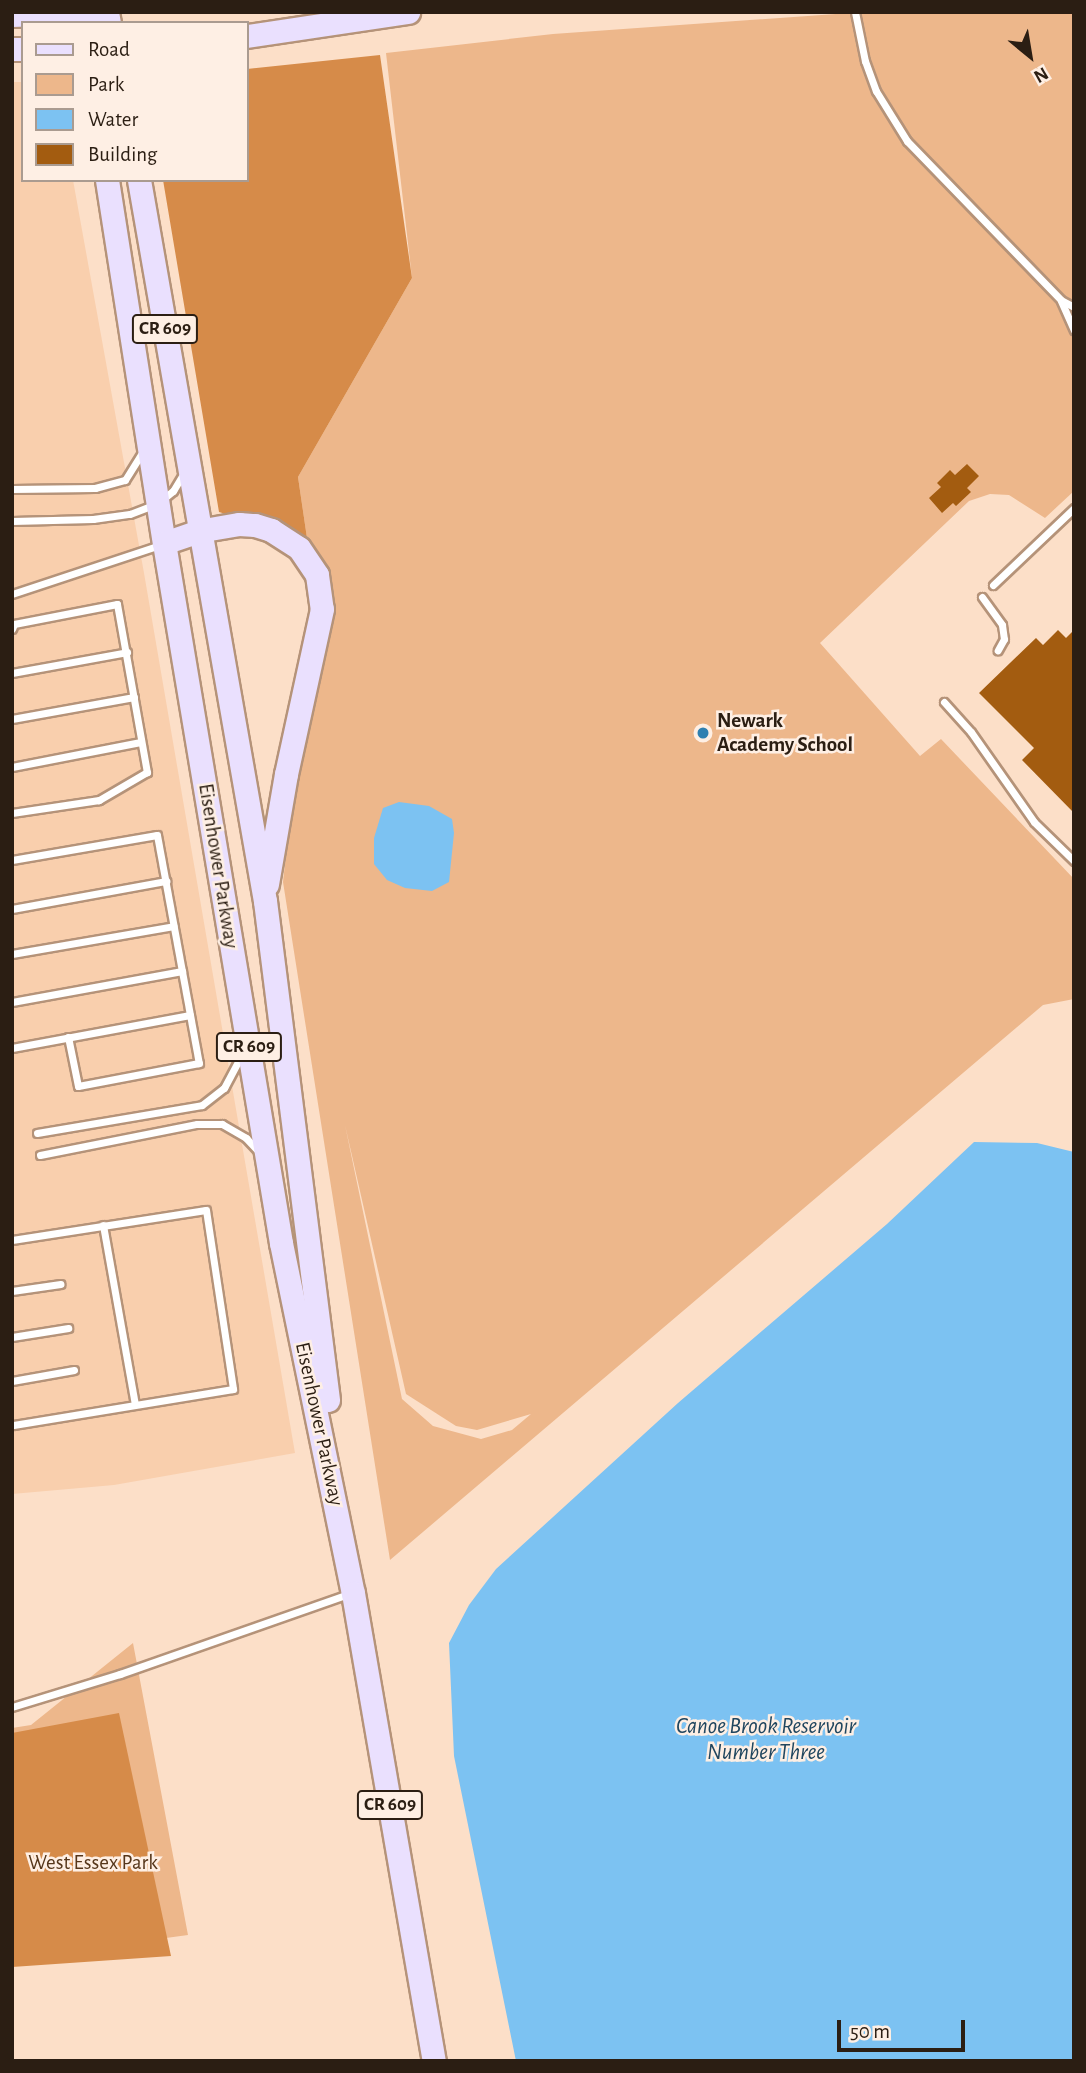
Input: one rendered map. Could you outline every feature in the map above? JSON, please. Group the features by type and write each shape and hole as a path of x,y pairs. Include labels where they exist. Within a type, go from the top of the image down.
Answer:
{"main road":[{"path":"12,15 91,12"},
{"path":"251,37 408,12"},
{"name":"Eisenhower Parkway","path":"107,182 164,543 267,1161 345,1549 435,2061"},
{"name":"Eisenhower Parkway","path":"139,182 198,531 265,901 303,1188 345,1549"},
{"path":"164,543 198,531 239,524 271,530 286,537 304,554 317,575 322,609 284,788 265,901"}],"lane":[{"path":"855,12 865,61 876,91 907,141 1061,300 1074,307"},
{"path":"1061,300 1074,330"},
{"path":"12,489 95,488 125,480 140,460 147,431"},
{"path":"12,521 130,514 158,503 173,491 188,466"},
{"path":"993,585 1074,508"},
{"path":"12,594 164,543"},
{"path":"982,597 1002,625 1004,639 998,650"},
{"path":"12,629 14,624 117,604 147,772 99,800 12,813"},
{"path":"12,673 127,652"},
{"path":"12,719 134,698"},
{"path":"944,702 971,732 1034,822 1074,861"},
{"path":"12,767 141,742"},
{"path":"12,860 157,835 199,1063 78,1086 68,1037"},
{"path":"12,909 166,881"},
{"path":"12,954 174,926"},
{"path":"12,1002 182,971"},
{"path":"12,1048 190,1015"},
{"path":"37,1133 202,1105 224,1088 247,1040"},
{"path":"40,1155 197,1124 222,1124 246,1138 267,1161"},
{"path":"12,1240 206,1210 233,1389 12,1425"},
{"path":"103,1225 135,1404"},
{"path":"12,1291 60,1284"},
{"path":"12,1337 68,1328"},
{"path":"12,1381 74,1370"},
{"path":"12,1707 120,1674 353,1593"}],"shaded area":[{"path":"12,82 21,82 21,182 73,182 144,573 295,1453 114,1485 12,1494"}],"green space":[{"name":"Newark Academy School","path":"864,12 1074,12 1074,491 1045,518 1009,495 990,494 969,501 820,643 920,756 941,739 1074,879 1074,999 1043,1005 390,1560 283,882 291,810 334,614 307,538 298,477 412,278 386,53 553,34","holes":["345,1125 406,1394 456,1426 477,1430 531,1414 512,1430 481,1439 433,1426 402,1399"]},
{"path":"380,55 412,278 298,477 307,538 219,512 163,182 248,182 248,69"},
{"name":"West Essex Park","path":"133,1643 188,1935 12,1959 12,1728 31,1725"},
{"name":"West Essex Park","path":"119,1713 171,1956 12,1967 12,1733"}],"water":[{"path":"399,802 429,806 452,819 454,833 449,882 432,891 405,888 387,880 374,864 374,838 383,808"},
{"name":"Canoe Brook Reservoir Number Three","path":"974,1142 1037,1143 1074,1152 1074,2061 516,2061 454,1756 449,1643 469,1605 496,1569 678,1403 887,1224"}],"building":[{"path":"967,464 979,476 967,488 971,492 956,506 953,503 942,513 929,498 941,487 937,483 950,470 955,475"},
{"path":"1058,630 1066,638 1074,630 1074,813 1022,760 1034,748 979,693 1036,638 1043,645"}],"place":[{"name":"Newark Academy School","path":"703,733"}]}
